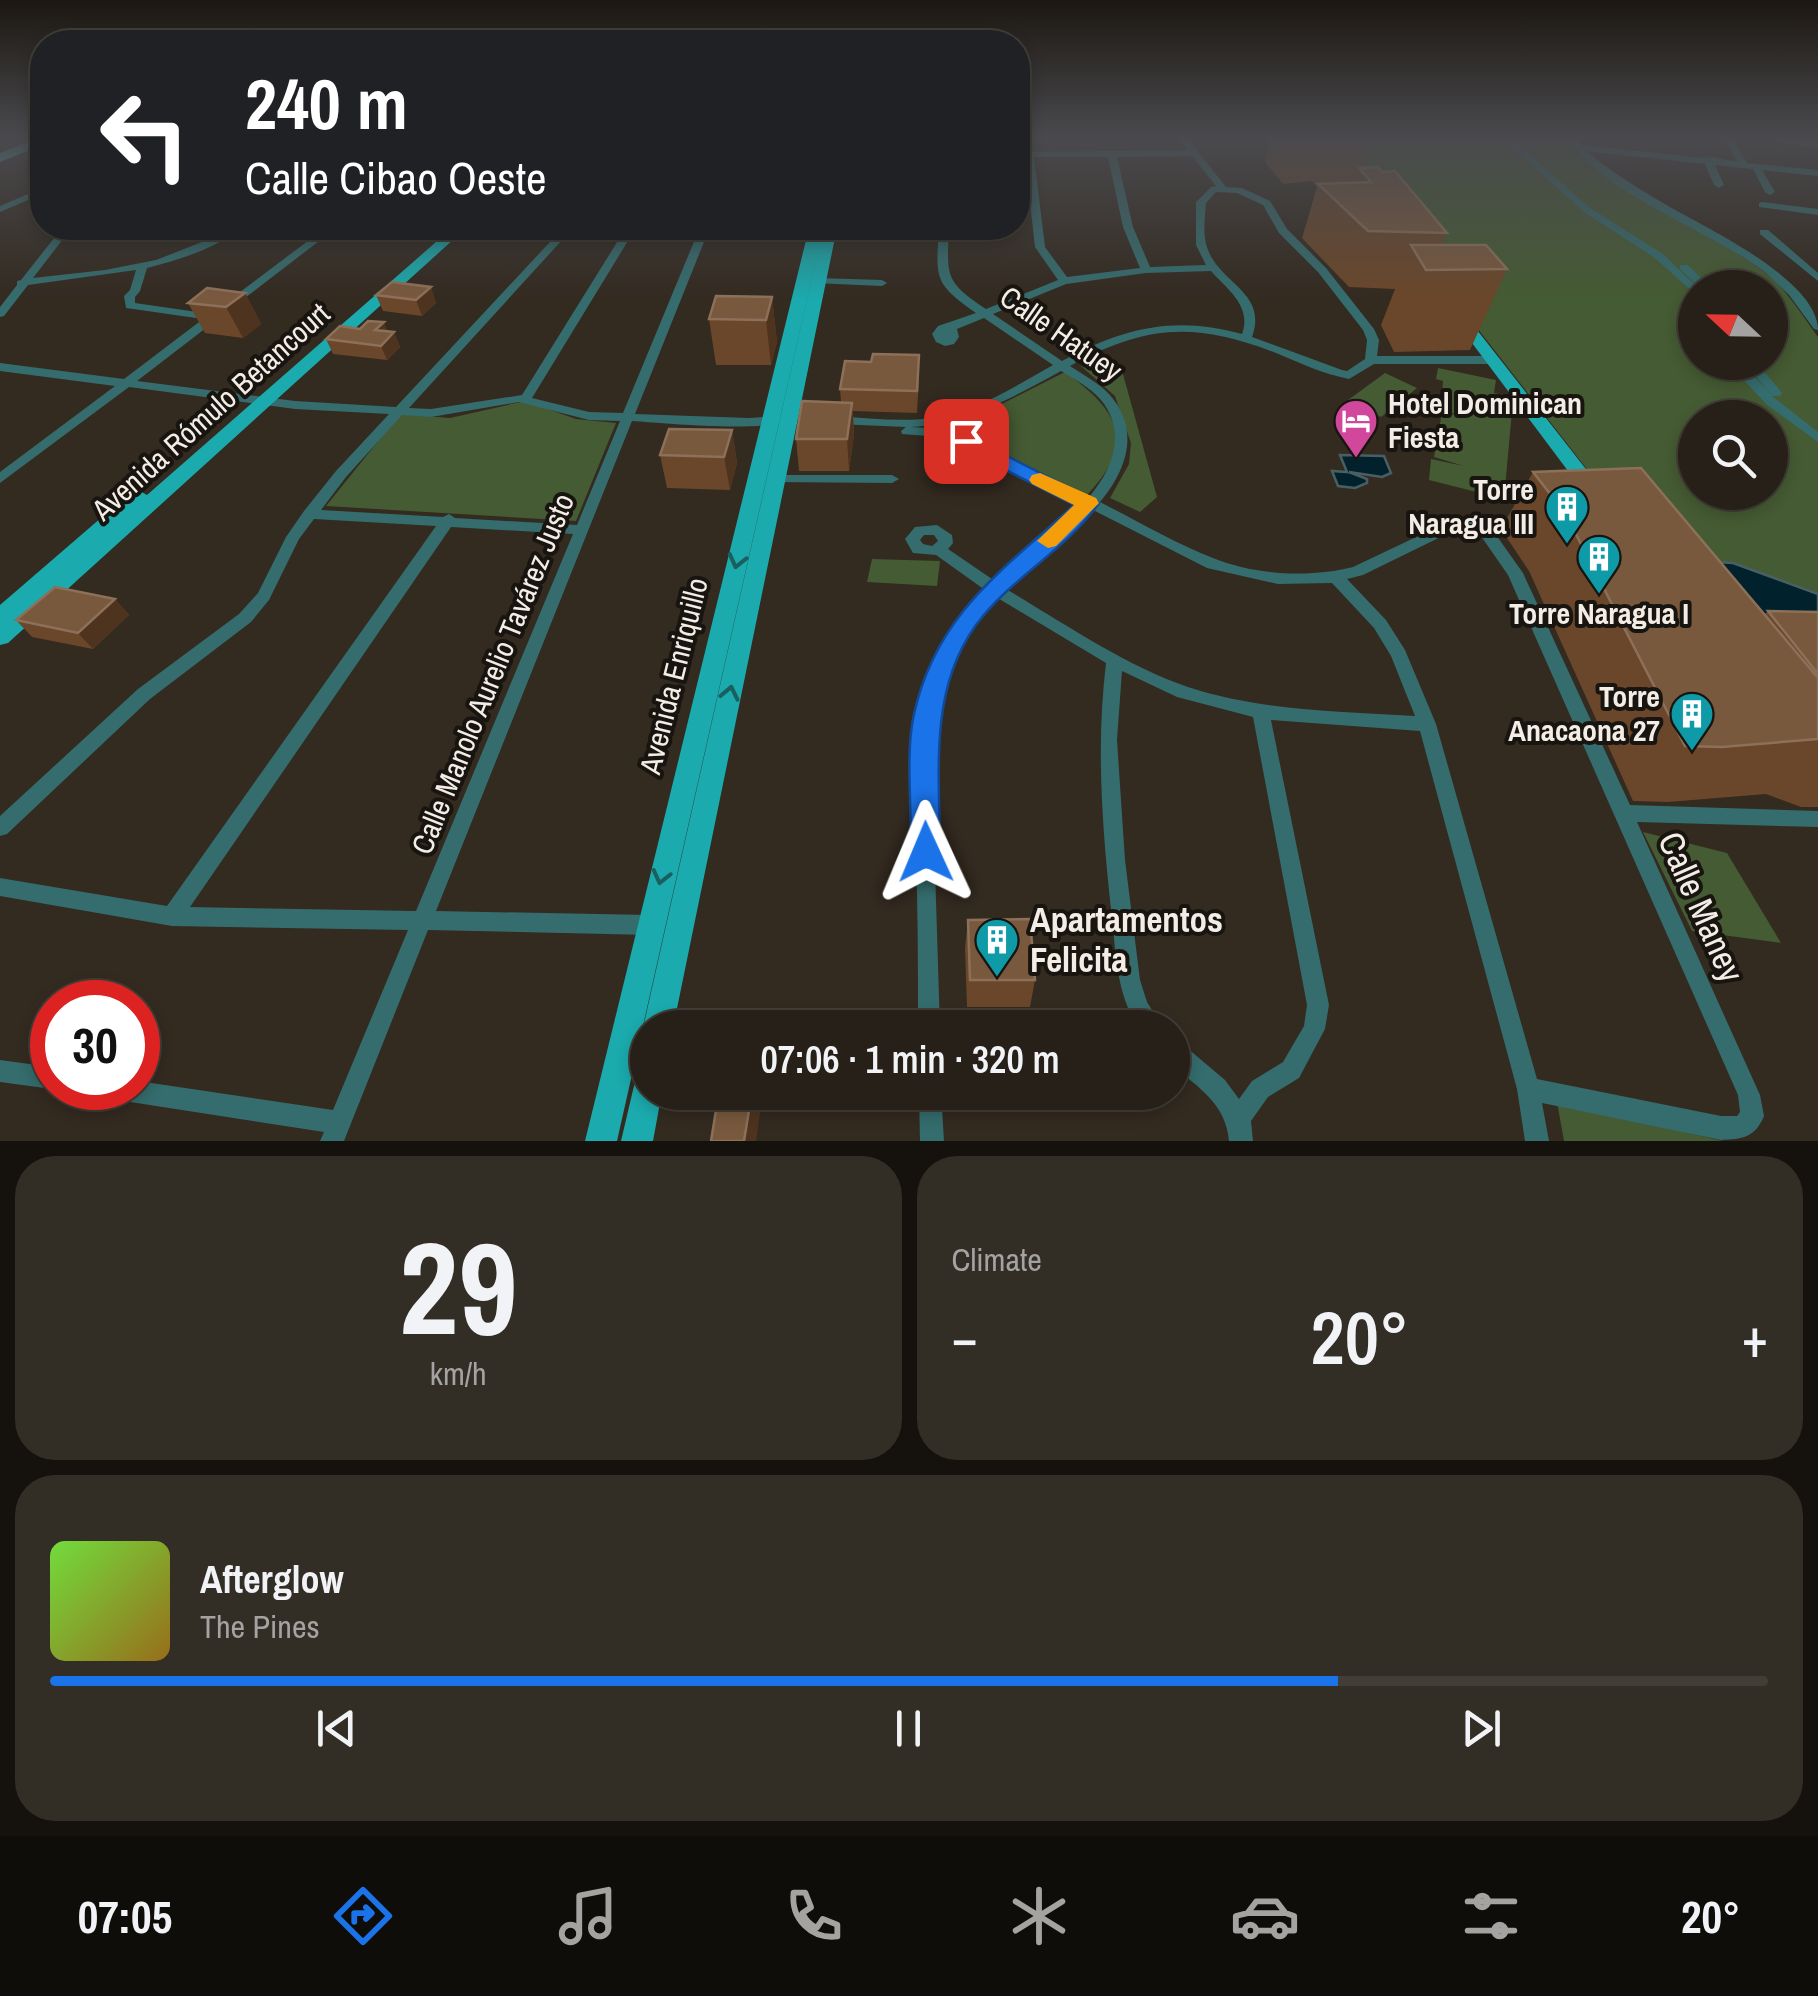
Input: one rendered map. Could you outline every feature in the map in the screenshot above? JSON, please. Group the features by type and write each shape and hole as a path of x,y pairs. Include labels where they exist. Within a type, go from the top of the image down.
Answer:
{"main road":[{"name":"Avenida Rómulo Betancourt","path":"0,637 431,240"},
{"name":"Avenida Rómulo Betancourt","path":"0,617 444,240"},
{"name":"Avenida Enriquillo","path":"662,1010 774,479 818,240"},
{"name":"Avenida Enriquillo","path":"601,1141 695,736 818,282 820,240"},
{"path":"1444,296 1600,501"},
{"path":"695,736 721,736"},
{"path":"637,1141 643,1110"}],"street":[{"path":"1120,192 1128,227 1146,270"},
{"path":"1208,192 1201,202 1201,244 1213,268 1250,308 1253,324 1246,337"},
{"path":"1247,192 1267,203 1283,230 1322,270 1368,328 1373,340 1372,360"},
{"path":"1567,192 1678,272"},
{"path":"1577,192 1664,250 1687,270"},
{"path":"1642,192 1760,263 1793,292 1818,327"},
{"path":"1656,192 1770,260 1797,284 1818,312"},
{"path":"1030,193 1040,247 1064,281"},
{"path":"0,208 30,197"},
{"path":"1762,205 1815,214"},
{"path":"1764,232 1818,278"},
{"path":"1,311 55,240"},
{"path":"21,282 142,268 197,250 214,240"},
{"path":"0,479 314,240"},
{"path":"0,828 144,694 244,618 264,596 293,536 309,514 396,412 557,240"},
{"path":"526,398 621,240"},
{"name":"Calle Manolo Aurelio Tavárez Justo","path":"336,1132 700,240"},
{"name":"Calle Hatuey","path":"928,1010 926,717 944,655 957,631 996,590 1089,503 1118,464 1122,430 1115,409 1103,394 954,293 942,272 943,240"},
{"path":"142,268 129,296 130,306 211,317"},
{"path":"946,329 1064,281 1146,270 1213,268"},
{"path":"818,282 882,283"},
{"path":"1492,360 1372,360 1356,373 1340,374 1246,337 1189,328 1160,328 1132,334 966,412 934,421 824,424 943,434 966,441 1212,564 1278,580 1336,577 1358,571 1446,526 1478,520 1536,519"},
{"path":"0,358 16,369"},
{"path":"0,367 257,400 396,412 450,412 526,398 576,415 782,423"},
{"path":"1750,380 1771,402 1818,438"},
{"path":"1765,380 1818,426"},
{"path":"966,412 966,441"},
{"path":"774,479 892,479"},
{"path":"309,514 582,530"},
{"path":"172,916 448,520"},
{"name":"Calle Maney","path":"1478,520 1514,573 1732,1054 1752,1116 1743,1128 1721,1128 1528,1089"},
{"path":"939,550 996,590 1114,660 1183,692 1261,712 1427,724"},
{"path":"1336,577 1380,624 1399,654 1427,724 1528,1089 1537,1141"},
{"path":"1114,660 1107,711 1108,759 1129,980 1139,1010"},
{"path":"1240,1130 1260,1088 1292,1070 1314,1029 1318,1004 1261,712"},
{"path":"1623,813 1818,819"},
{"path":"0,887 172,916 650,925"},
{"path":"1190,1065 1217,1088 1240,1130"},
{"path":"0,1071 30,1075"},
{"path":"160,1098 336,1132"},
{"path":"931,1110 932,1141"}],"green space":[{"path":"1371,192 1632,192 1742,257 1762,270 1678,270 1678,380 1788,380 1788,296 1818,337 1818,766"},
{"path":"1107,356 1121,367 1157,497 1140,512 1110,498 1129,464 1131,443 1115,396 1081,366 1093,357"},
{"path":"1438,368 1496,380 1494,393 1504,395 1503,408 1512,411 1504,499 1429,480 1431,459 1464,466 1434,457 1442,412 1466,417 1441,410 1443,381 1436,379"},
{"path":"1065,372 1098,400 1115,428 1112,459 1086,496 996,452 980,438 980,415"},
{"path":"1385,373 1417,388 1381,417 1348,400"},
{"path":"525,401 576,419 616,423 576,521 326,506 400,414 450,418"},
{"path":"872,559 940,561 937,586 867,582"},
{"path":"1643,832 1727,853 1781,943 1692,931"},
{"path":"1557,1102 1723,1141 1564,1141"}],"water":[{"path":"1340,455 1384,456 1391,473 1382,477 1349,472 1367,479 1367,483 1355,488 1338,486 1332,471 1347,472"},
{"path":"1715,562 1733,563 1818,594 1818,640 1788,633 1713,585"}],"building":[{"path":"1327,192 1413,192 1447,233 1368,231"},
{"path":"1411,245 1486,245 1507,269 1426,270"},
{"path":"392,282 431,287 416,300 376,295"},
{"path":"207,288 245,293 226,307 188,303"},
{"path":"716,296 772,297 766,320 709,319"},
{"path":"368,321 384,322 375,330 394,332 381,346 326,339 340,326 360,329"},
{"path":"873,354 919,355 917,391 840,389 845,361 871,362"},
{"path":"802,401 852,403 847,439 796,439"},
{"path":"669,429 732,430 724,457 660,455"},
{"path":"1641,468 1818,678 1818,739 1685,746 1565,513 1533,472"},
{"path":"55,587 115,599 78,633 16,620"},
{"path":"1768,611 1818,612 1818,674"},
{"path":"1030,919 1035,980 970,980 968,920"},
{"path":"716,1110 749,1110 744,1141 711,1141"}],"slow traffic":[{"path":"1040,480 1089,503 1048,541"}],"place":[{"name":"Hotel Dominican Fiesta","path":"1356,459"},
{"name":"Torre Naragua III","path":"1567,545"},
{"name":"Torre Naragua I","path":"1599,595"},
{"name":"Torre Anacaona 27","path":"1692,752"},
{"name":"Apartamentos Felicita","path":"997,978"}],"route":[{"path":"926,852 926,717 944,655 975,610 1089,503 966,441"}]}
